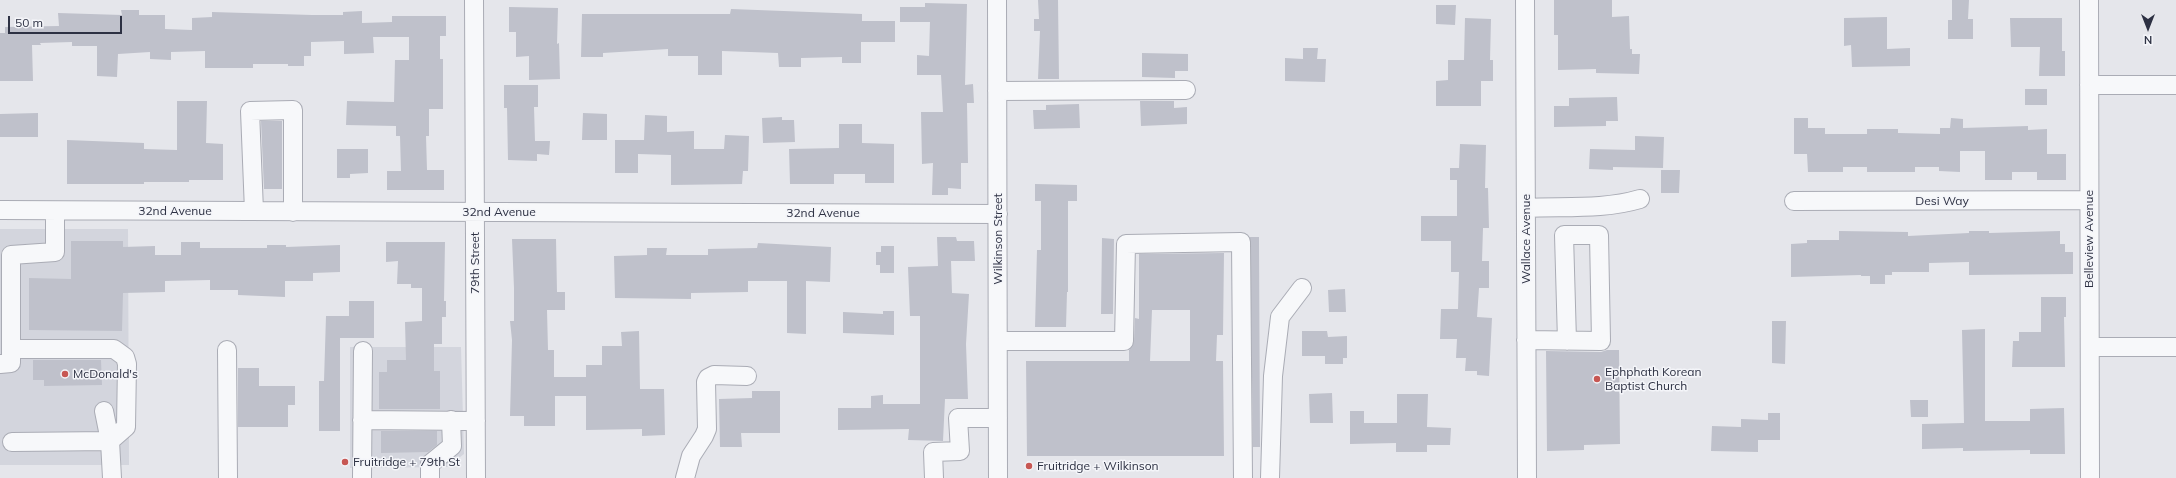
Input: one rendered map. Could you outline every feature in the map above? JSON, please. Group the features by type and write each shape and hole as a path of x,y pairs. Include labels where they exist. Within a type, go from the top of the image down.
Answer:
{"street":[{"name":"79th Street","path":"474,0 476,478"},
{"name":"Wilkinson Street","path":"997,0 998,478"},
{"name":"Wallace Avenue","path":"1525,0 1527,478"},
{"name":"Belleview Avenue","path":"2089,0 2090,478"},
{"path":"2089,85 2176,85"},
{"path":"997,91 1186,90"},
{"path":"254,211 250,111 293,110 293,212"},
{"path":"1526,208 1560,206 1595,207 1623,204 1640,199"},
{"name":"Desi Way","path":"1794,201 2089,200"},
{"name":"32nd Avenue","path":"0,210 998,214"},
{"path":"0,364 11,364 11,349 6,314 11,255 55,252 55,210"},
{"path":"1526,340 1601,341 1599,235 1564,235 1567,340"},
{"path":"998,341 1124,341 1126,244 1241,242 1244,446 1243,478"},
{"path":"1270,478 1273,376 1280,316 1302,288"},
{"path":"2090,347 2176,347"},
{"path":"11,349 114,349 125,357 126,376 126,427 113,438 12,442"},
{"path":"227,350 228,478"},
{"path":"362,478 363,351"},
{"path":"685,478 691,456 707,429 706,382 708,378 714,375 747,376"},
{"path":"104,411 113,438 112,478"},
{"path":"934,478 933,452 960,451 958,418 998,418"},
{"path":"362,420 476,420"},
{"path":"430,478 430,464 452,446 452,420"}],"shaded area":[{"path":"0,229 128,229 129,465 0,465"},
{"path":"350,347 461,347 464,454 447,467 350,468"}],"building":[{"path":"1038,0 1058,0 1059,79 1038,79 1040,31 1034,31 1034,19 1039,19"},
{"path":"1554,0 1612,0 1612,17 1629,16 1630,49 1632,49 1632,54 1640,54 1639,74 1596,73 1596,69 1558,70 1558,35 1554,35"},
{"path":"1952,0 1969,0 1968,19 1973,19 1973,39 1948,39 1948,20 1952,20"},
{"path":"925,3 967,4 965,85 973,84 974,103 967,103 968,163 961,163 961,189 948,188 948,195 932,195 933,163 922,164 921,112 943,112 941,75 917,75 917,55 929,56 930,22 900,22 900,7 925,7"},
{"path":"1436,5 1456,5 1455,25 1436,24"},
{"path":"509,7 558,8 557,44 559,43 560,79 529,80 529,56 516,57 516,32 509,32"},
{"path":"731,9 862,14 862,21 895,21 895,42 861,42 861,63 842,63 842,57 801,58 801,67 779,67 778,53 722,51 722,75 698,75 698,56 668,56 668,49 603,53 603,57 581,57 582,14 730,14"},
{"path":"121,10 139,10 139,15 165,15 165,29 192,30 192,18 212,17 212,12 343,15 343,12 362,11 362,23 392,22 392,16 446,16 446,36 440,36 440,59 443,59 443,109 429,109 429,136 426,136 427,170 444,170 444,190 387,190 387,171 401,171 400,136 396,136 396,126 346,125 347,101 394,102 395,60 409,60 409,37 373,37 374,53 344,54 344,41 311,42 311,56 304,56 304,66 288,66 288,64 253,64 253,68 205,68 205,51 171,52 171,60 150,59 150,52 118,54 117,77 97,76 97,46 72,46 72,42 40,43 41,45 32,45 33,81 0,81 0,33 5,33 5,27 59,26 58,13 122,15"},
{"path":"1887,17 1887,49 1910,48 1910,66 1852,67 1851,45 1844,46 1844,18"},
{"path":"1465,18 1491,19 1490,60 1493,60 1493,81 1481,81 1481,106 1436,106 1436,81 1448,80 1448,60 1464,60"},
{"path":"2010,18 2062,18 2062,51 2065,51 2065,76 2039,76 2040,47 2011,47"},
{"path":"1303,48 1318,48 1317,59 1326,59 1325,82 1285,81 1285,58 1303,59"},
{"path":"1142,53 1188,54 1188,71 1175,71 1175,78 1142,77"},
{"path":"504,85 538,85 538,107 534,107 535,141 550,141 549,155 537,154 537,161 508,160 507,108 504,108"},
{"path":"2025,89 2047,89 2047,105 2025,105"},
{"path":"1617,97 1618,121 1606,121 1606,126 1554,127 1554,106 1569,106 1569,98"},
{"path":"177,101 207,101 206,143 223,144 223,180 144,182 144,184 67,184 67,140 144,143 144,149 177,150"},
{"path":"1140,101 1174,101 1174,108 1187,107 1187,124 1141,126"},
{"path":"1079,104 1080,128 1034,129 1033,110 1046,110 1046,105"},
{"path":"38,113 38,137 0,137 0,114"},
{"path":"583,113 607,114 607,140 582,140"},
{"path":"645,115 667,116 667,132 694,131 694,149 724,149 725,135 749,136 748,171 743,171 742,184 671,185 671,155 638,154 638,173 615,173 615,140 644,140"},
{"path":"782,117 782,120 794,120 795,142 763,143 762,118"},
{"path":"1794,118 1808,118 1808,128 1825,128 1825,134 1867,134 1867,129 1898,129 1898,133 1940,134 1940,128 1950,128 1951,118 1963,119 1963,128 2028,126 2028,130 2047,129 2047,154 2066,154 2066,180 2037,180 2037,172 2012,172 2012,180 1985,180 1985,151 1960,151 1960,172 1939,171 1939,167 1915,167 1915,172 1867,172 1867,167 1843,167 1843,172 1808,172 1807,154 1794,154"},
{"path":"261,121 282,121 282,189 264,189"},
{"path":"839,124 862,124 862,143 894,144 894,183 865,183 865,174 834,174 834,184 790,184 789,149 839,148"},
{"path":"1635,136 1664,137 1663,168 1613,167 1613,170 1589,169 1590,149 1635,150"},
{"path":"1460,144 1486,145 1485,188 1488,188 1489,228 1483,228 1482,261 1489,261 1489,288 1479,288 1477,317 1492,318 1489,376 1477,375 1477,371 1465,371 1466,358 1456,358 1457,339 1440,339 1441,309 1458,309 1459,272 1451,272 1451,241 1421,241 1421,216 1457,216 1457,180 1450,180 1450,168 1459,168"},
{"path":"337,149 368,149 368,173 350,174 350,178 337,178"},
{"path":"1661,170 1680,170 1679,193 1661,193"},
{"path":"1035,184 1077,185 1077,201 1068,201 1068,292 1066,327 1035,327 1037,250 1041,250 1041,201 1035,201"},
{"path":"1839,231 1908,232 1908,236 1969,233 1969,231 1989,231 1989,233 2060,231 2060,244 2065,244 2065,252 2073,252 2073,274 1969,275 1969,262 1929,263 1929,272 1892,272 1892,275 1885,275 1885,284 1870,284 1870,276 1861,275 1791,277 1791,244 1807,243 1807,240 1839,240"},
{"path":"937,237 956,237 957,241 974,241 975,261 951,261 952,293 969,294 966,344 968,399 945,399 943,441 908,440 909,429 838,430 838,408 871,408 871,396 883,395 883,404 920,404 920,316 910,316 908,267 938,266"},
{"path":"1250,237 1259,237 1260,447 1253,447"},
{"path":"1102,238 1114,239 1113,314 1101,314"},
{"path":"512,239 556,239 557,292 565,292 565,310 547,310 548,350 554,350 554,377 586,377 586,365 602,365 602,346 622,346 621,332 639,331 640,389 664,389 665,435 642,436 642,429 586,430 586,396 555,396 555,426 524,426 524,416 510,416 512,340 510,321 514,321"},
{"path":"71,241 123,241 123,247 155,246 155,255 181,255 181,242 200,242 200,248 267,248 267,245 286,245 286,247 340,245 340,272 313,273 313,281 285,281 285,297 238,295 238,290 210,290 210,280 165,281 165,292 123,293 122,331 29,330 29,278 71,279"},
{"path":"386,242 445,242 444,301 446,301 446,317 442,317 442,344 434,344 434,371 440,371 440,409 379,409 379,372 387,372 387,360 406,360 405,322 422,321 422,288 411,288 411,284 397,284 398,261 386,262"},
{"path":"758,243 831,247 830,282 806,281 806,334 787,333 787,281 748,281 748,292 691,293 691,299 615,298 614,256 647,255 647,248 667,248 666,255 708,255 708,249 757,248"},
{"path":"881,246 894,246 894,273 880,273 880,265 876,265 876,252 881,252"},
{"path":"1224,253 1223,335 1217,335 1216,361 1223,361 1224,456 1027,456 1026,361 1129,361 1129,350 1134,341 1135,318 1139,319 1139,254","holes":["1152,310 1190,310 1190,361 1150,361"]},
{"path":"1345,289 1346,312 1329,312 1328,290"},
{"path":"2041,297 2066,297 2066,317 2064,317 2065,367 2012,367 2013,341 2019,341 2019,332 2041,332"},
{"path":"349,301 374,301 374,338 340,338 340,431 319,431 319,381 324,381 326,316 349,316"},
{"path":"883,311 894,311 894,335 843,333 843,312 883,314"},
{"path":"1772,321 1786,321 1785,364 1772,363"},
{"path":"1985,329 1985,421 2030,421 2030,409 2064,408 2065,454 2030,454 2030,450 1963,451 1963,448 1922,449 1922,424 1964,423 1962,330"},
{"path":"1302,331 1327,331 1328,337 1347,336 1347,358 1343,358 1343,364 1325,364 1325,356 1302,356"},
{"path":"1607,350 1619,350 1620,444 1584,445 1584,450 1547,451 1546,351 1601,352"},
{"path":"33,360 101,360 102,385 44,386 44,380 33,380"},
{"path":"238,368 259,368 259,386 295,386 295,405 288,405 288,427 238,427"},
{"path":"752,391 780,391 780,433 741,433 742,447 720,447 719,399 752,398"},
{"path":"1332,393 1333,423 1310,423 1309,394"},
{"path":"1397,394 1428,394 1427,427 1451,428 1450,445 1427,445 1427,452 1396,452 1396,443 1350,444 1350,411 1364,411 1364,423 1397,423"},
{"path":"1910,400 1928,400 1928,417 1911,417"},
{"path":"1768,413 1780,413 1780,440 1758,440 1758,452 1711,451 1712,426 1741,427 1741,419 1768,420"},
{"path":"381,431 437,431 437,445 428,452 381,453"}],"place":[{"name":"McDonald's","path":"65,374"},
{"name":"Ephphath Korean Baptist Church","path":"1597,379"},
{"name":"Fruitridge + 79th St","path":"345,462"},
{"name":"Fruitridge + Wilkinson","path":"1029,466"}]}
